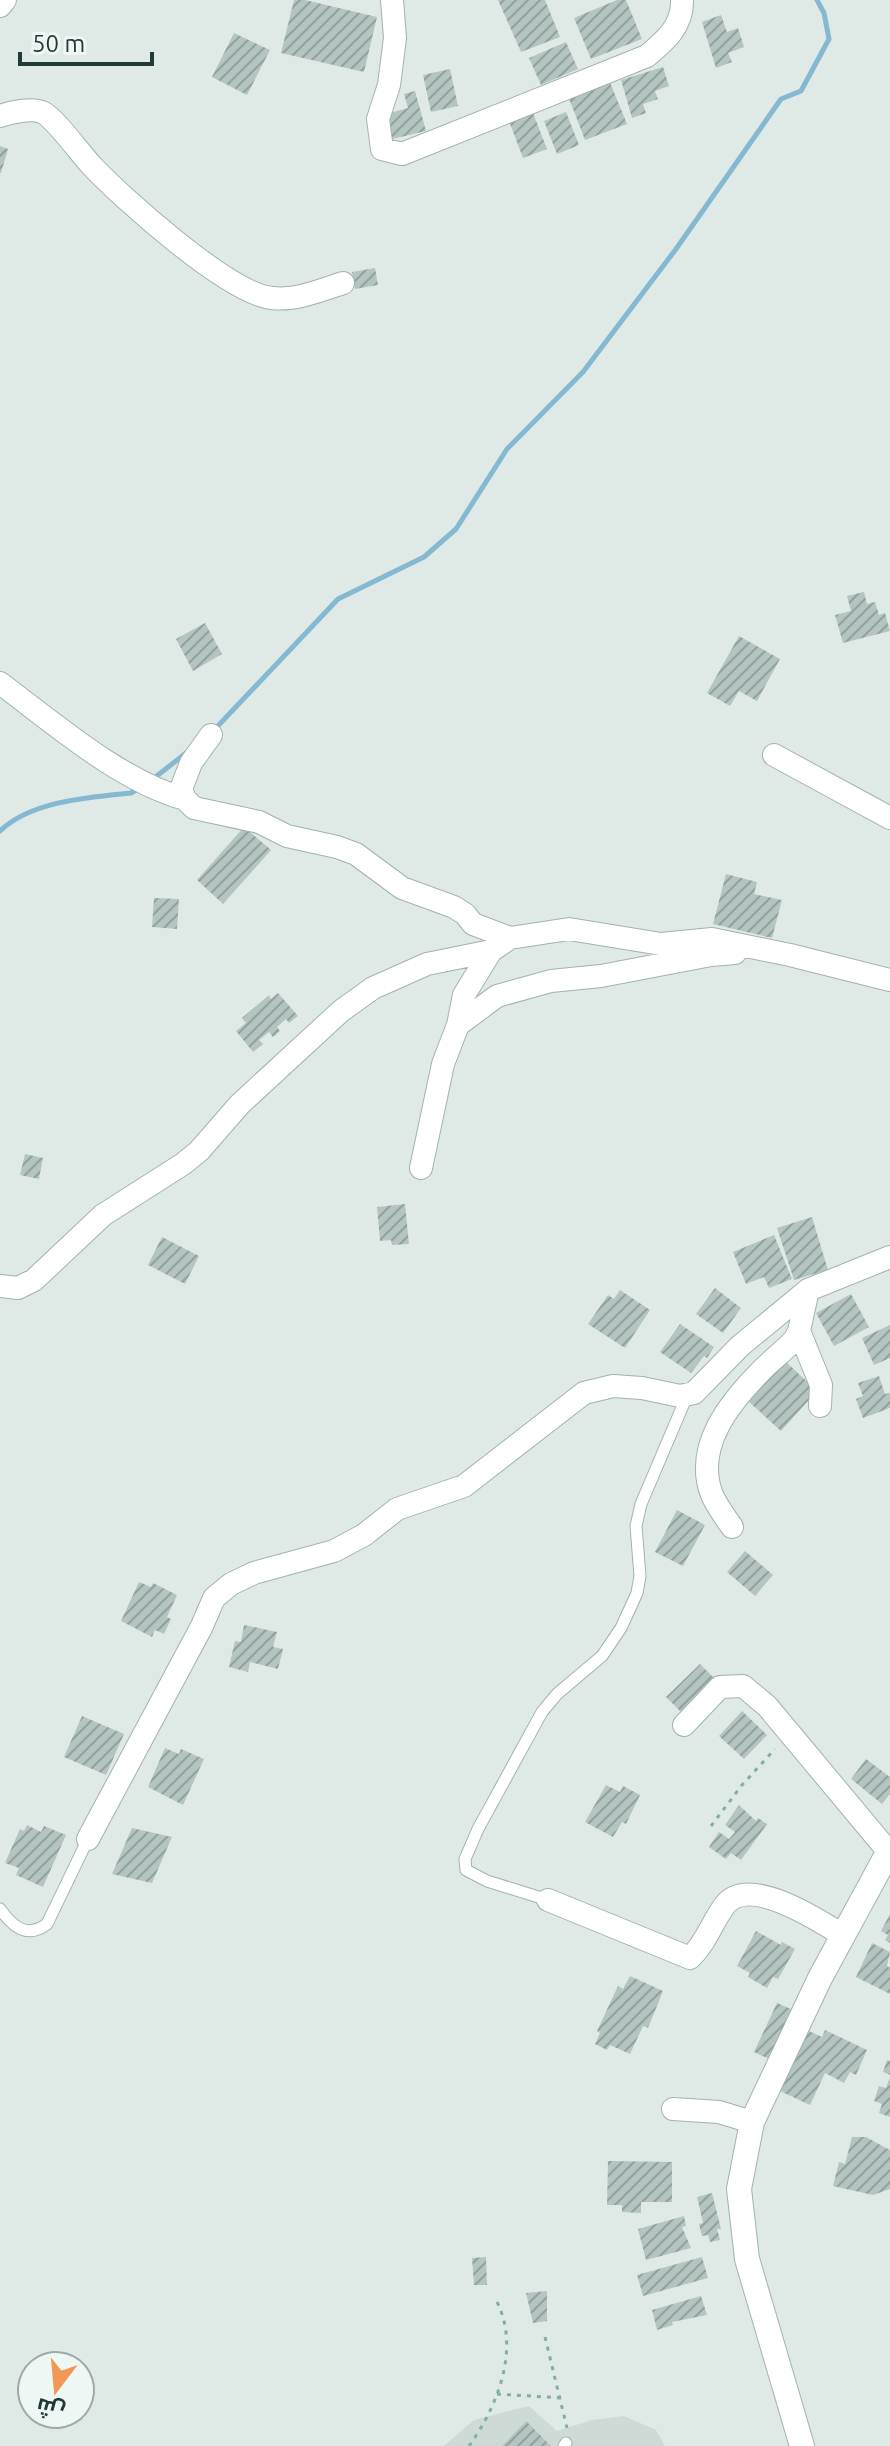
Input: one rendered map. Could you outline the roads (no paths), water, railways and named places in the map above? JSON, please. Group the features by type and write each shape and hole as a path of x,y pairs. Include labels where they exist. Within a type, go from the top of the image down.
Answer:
{"street":[{"path":"0,6 5,0"},
{"path":"392,0 395,38 389,85 378,119 382,149 402,154 647,56 672,35 683,7 682,0"},
{"path":"0,116 39,110 51,117 66,138 128,202 200,259 243,288 272,298 310,294 343,283"},
{"path":"0,683 113,766 161,792 185,799"},
{"path":"211,735 184,778 181,789 194,808 259,822 287,836 356,854 402,888 454,907 473,924 510,938"},
{"path":"774,755 890,818"},
{"path":"0,1286 26,1286 116,1205 199,1151 240,1104 362,995 427,964 491,951 510,938 569,929 661,944 712,939 890,980"},
{"path":"421,1168 443,1064 458,1025 464,995 491,951"},
{"path":"458,1025 497,996 551,981 601,976 711,955 769,951"},
{"path":"88,1839 214,1598 231,1584 254,1573 334,1551 364,1535 397,1509 464,1486 584,1393 613,1386 687,1396 701,1388 730,1355 808,1290 890,1257"},
{"path":"808,1290 800,1315 799,1331 821,1385 820,1406"},
{"path":"732,1527 712,1494 708,1478 712,1439 718,1424 737,1398 789,1346 799,1331"},
{"path":"684,1725 720,1687 736,1684 758,1697 889,1850 820,1978 752,2122 739,2189 747,2259 802,2446"},
{"path":"548,1900 690,1958 700,1948 725,1904 734,1897 748,1895 792,1905 844,1936"},
{"path":"673,2109 719,2112 752,2122"}],"lane":[{"path":"548,1900 487,1881 466,1870 465,1859 478,1829 542,1712 557,1694 602,1656 621,1628 637,1593 640,1576 636,1535 641,1504 687,1396"},
{"path":"0,1909 4,1921 37,1932 47,1924 88,1839"}],"waterway":[{"path":"215,729 338,599 424,557 456,529 507,449 583,372 676,249 781,99 801,91 829,39 824,13 817,0"},
{"path":"153,779 186,753"},
{"path":"0,831 13,821 44,807 131,793 138,789"}]}
